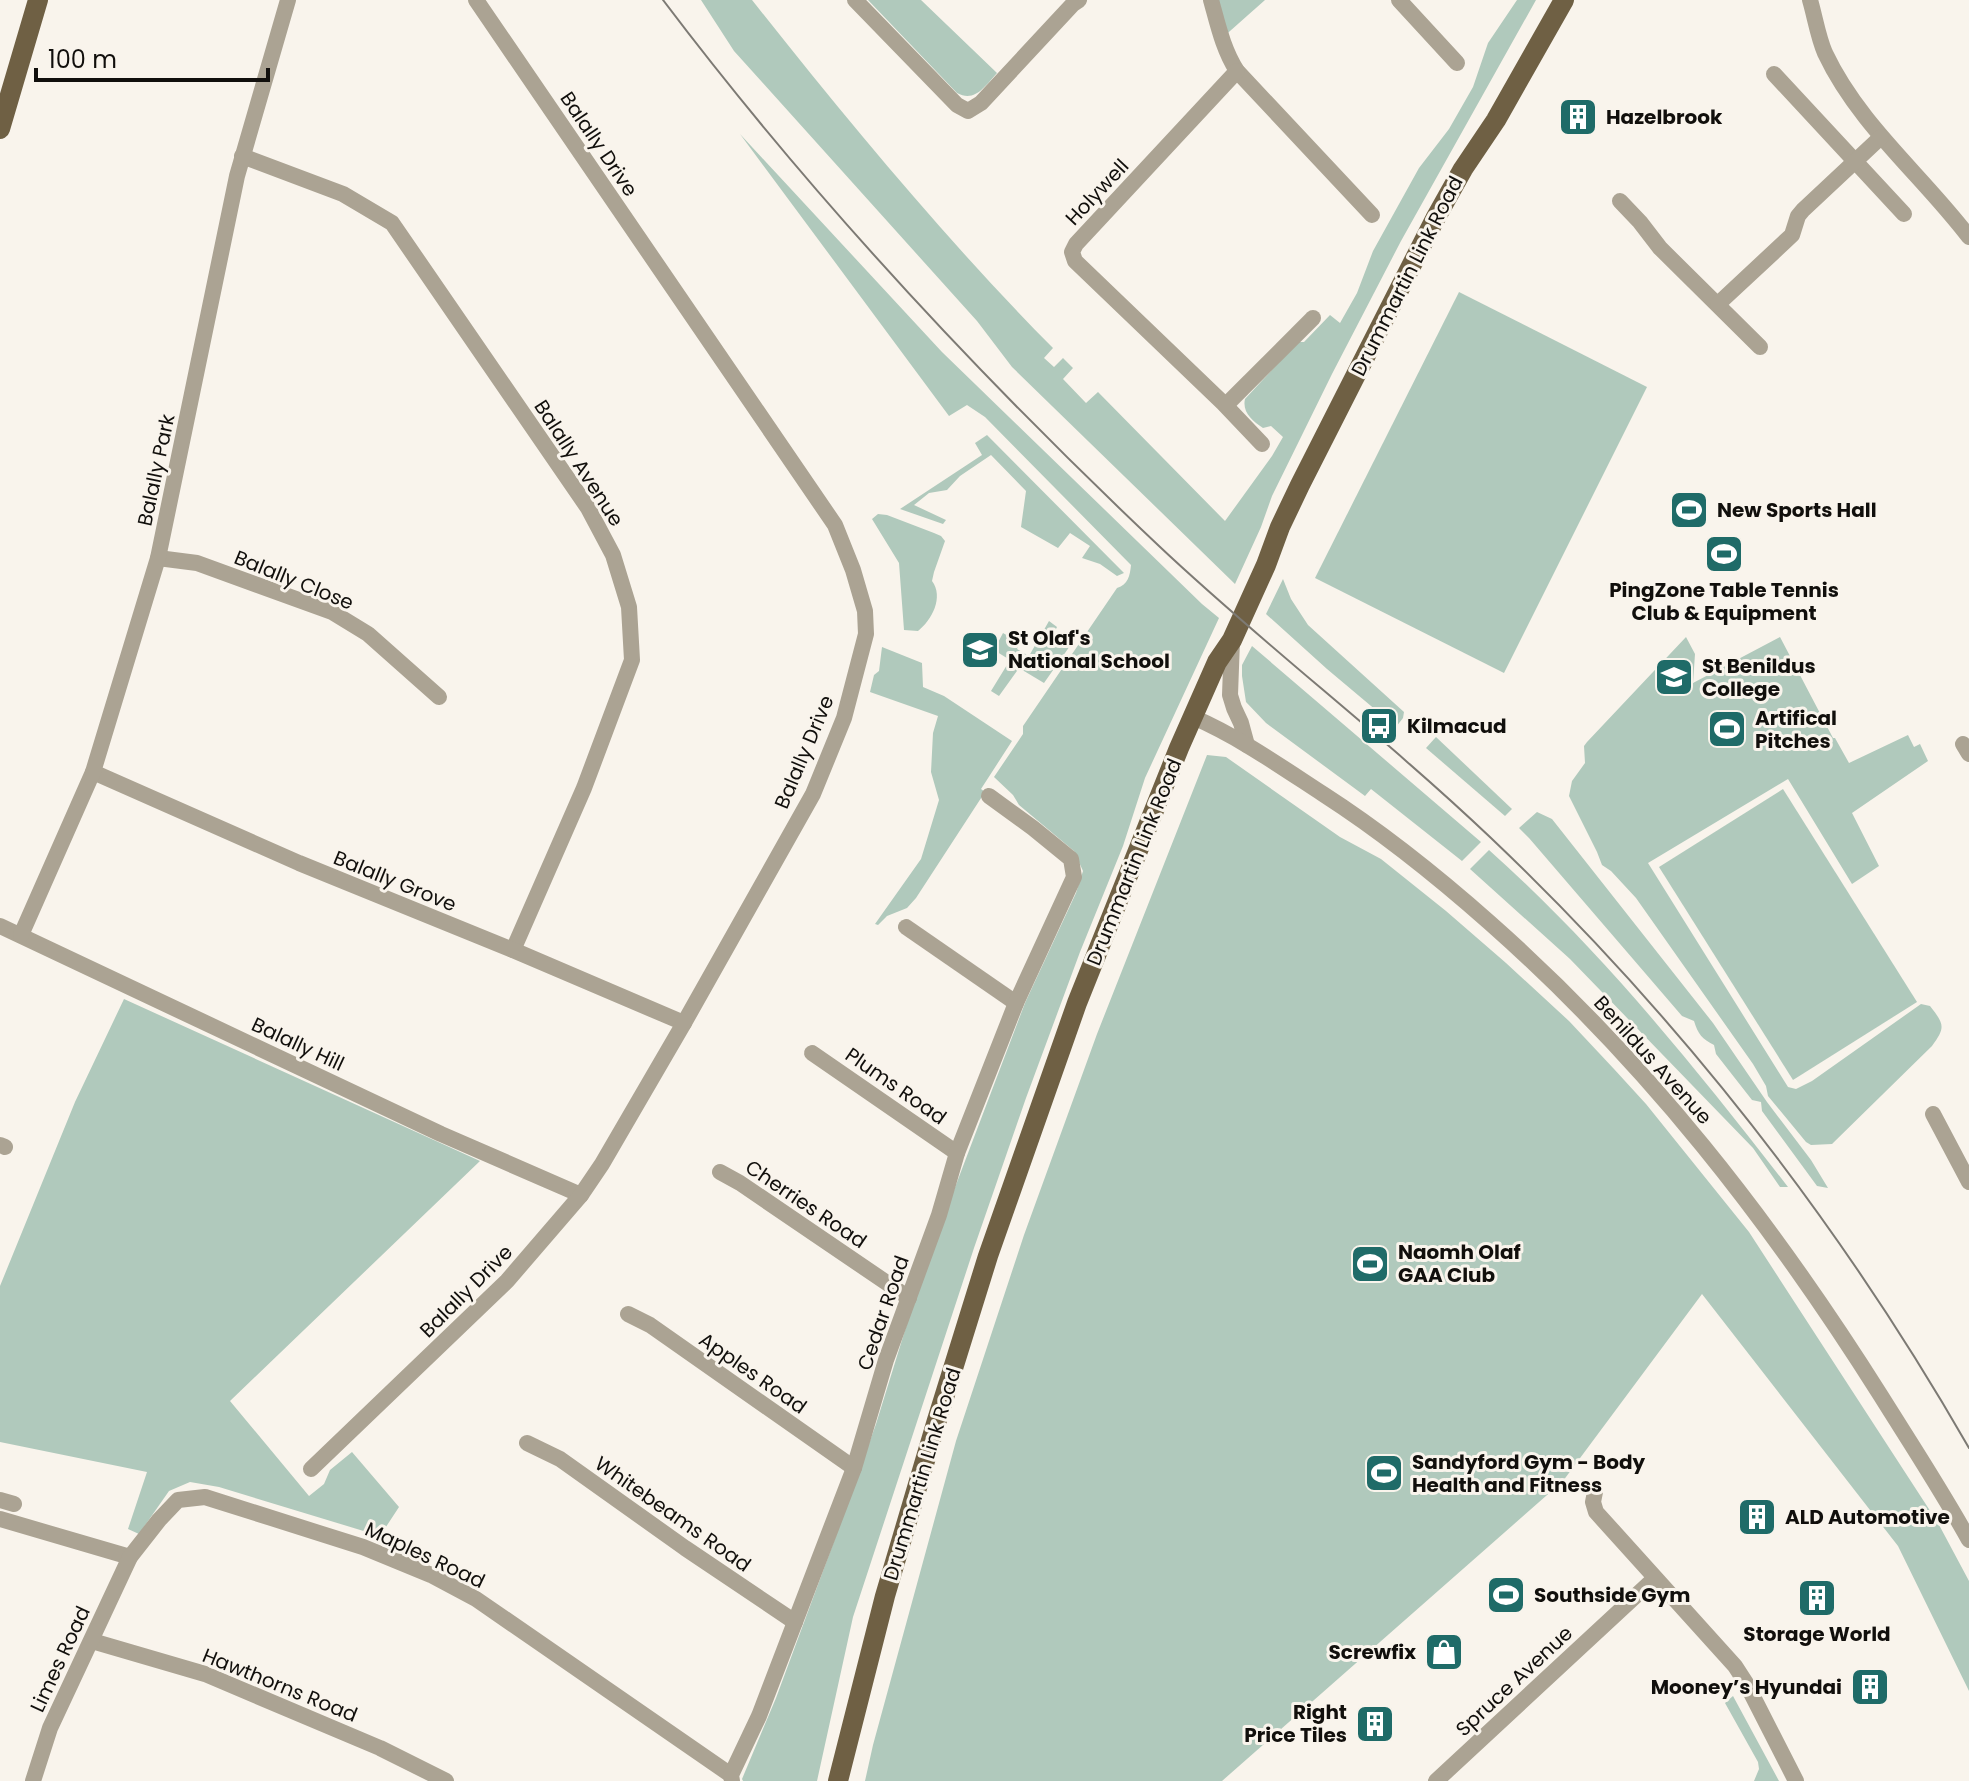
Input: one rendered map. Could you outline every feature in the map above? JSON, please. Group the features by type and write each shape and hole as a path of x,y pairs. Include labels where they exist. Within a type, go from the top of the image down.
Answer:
{"main road":[{"path":"0,129 38,0"},
{"name":"Drummartin Link Road","path":"838,1781 885,1596 988,1256 1077,1003 1193,717 1217,662 1232,640 1300,485 1435,219 1564,0"}],"street":[{"name":"Balally Park","path":"21,935 93,772 158,558 242,156 288,0"},
{"name":"Balally Drive","path":"311,1469 507,1281 581,1195 602,1164 813,794 844,718 866,634 865,611 835,525 476,0"},
{"path":"855,0 957,105 968,111 981,103 1079,0"},
{"path":"1211,0 1227,56 1237,71 1372,215"},
{"path":"1399,0 1457,63"},
{"path":"1810,0 1824,51 1848,94 1881,137 1969,237"},
{"name":"Holywell","path":"1237,71 1076,244 1072,252 1075,261 1226,405 1262,444"},
{"path":"1774,74 1904,214"},
{"path":"1718,304 1792,235 1803,210 1881,137"},
{"name":"Balally Avenue","path":"242,156 343,194 392,223 588,508 613,555 629,607 632,660 584,788 513,950"},
{"path":"1620,201 1660,248 1760,347"},
{"path":"1226,405 1313,318"},
{"name":"Balally Close","path":"158,558 197,563 332,612 368,634 439,697"},
{"path":"1232,640 1230,695 1247,745"},
{"name":"Benildus Avenue","path":"1193,717 1247,745 1369,823 1449,887 1542,971 1637,1068 1718,1163 1794,1264 1864,1369 1969,1540"},
{"name":"Balally Grove","path":"93,772 299,863 684,1023"},
{"name":"Cedar Road","path":"732,1778 759,1716 854,1468 886,1360 939,1215 957,1153 1016,1003 1074,877 1071,859 989,796"},
{"name":"Balally Hill","path":"0,926 441,1134 581,1195"},
{"path":"906,927 1016,1003"},
{"name":"Plums Road","path":"812,1053 957,1153"},
{"path":"1933,1114 1969,1182"},
{"name":"Cherries Road","path":"720,1172 909,1298"},
{"name":"Apples Road","path":"628,1314 650,1325 854,1468"},
{"name":"Whitebeams Road","path":"527,1443 560,1459 795,1622"},
{"path":"1595,1492 1593,1502 1596,1512 1741,1675 1796,1781"},
{"name":"Maples Road","path":"130,1557 178,1500 205,1497 363,1547 431,1575 476,1599 732,1778"},
{"path":"0,1519 130,1557"},
{"name":"Limes Road","path":"33,1781 50,1728 130,1557"},
{"name":"Spruce Avenue","path":"1436,1781 1655,1578"},
{"name":"Hawthorns Road","path":"92,1641 205,1674 380,1748 446,1781"}],"green space":[{"path":"701,0 752,0 898,178 974,265 1053,348 1044,358 1054,367 1063,358 1073,368 1063,379 1086,403 1098,392 1225,521 1283,437 1271,426 1263,428 1252,419 1246,412 1245,399 1298,342 1304,342 1330,315 1340,323 1357,293 1373,251 1419,168 1449,129 1473,87 1488,43 1517,0 1536,0 1401,241 1332,374 1272,496 1235,584 1012,367 977,321 734,51"},
{"path":"868,0 921,0 997,73 974,94 963,96 957,93"},
{"path":"1211,0 1265,0 1221,39"},
{"path":"740,134 942,352 1219,618 1145,778 1123,846 1080,952 974,1248 853,1617 817,1781 742,1779 776,1698 876,1424 924,1269 1025,1003 1076,893 1083,871 1074,851 1019,805 994,777 1023,734 1023,726 1117,588 1126,582 1131,565 985,417 967,405 949,416"},
{"path":"1459,292 1647,387 1504,673 1315,578"},
{"path":"987,435 1124,573 1117,576 1100,564 1082,558 1090,546 1070,533 1058,548 1021,527 1026,491 991,455 960,476 947,490 929,493 914,505 946,520 943,524 900,509 982,455 975,443"},
{"path":"878,514 934,533 945,541 932,581 937,594 935,608 918,631 904,630 899,563 872,519"},
{"path":"1283,579 1291,599 1308,625 1404,712 1396,727 1266,614"},
{"path":"1049,621 1057,627 1055,631 1058,633 1053,641 1061,646 1065,639 1072,643 1044,683 1019,668 999,696 991,691 1010,660 994,650 1003,633 1020,643 1017,649 1029,656"},
{"path":"1686,637 1695,654 1693,683 1780,637 1849,763 1908,735 1914,747 1920,744 1928,761 1852,813 1879,866 1852,884 1788,779 1648,863 1788,1087 1796,1089 1812,1081 1921,1004 1930,1006 1938,1017 1942,1026 1932,1046 1832,1144 1811,1145 1806,1142 1768,1096 1766,1086 1753,1064 1636,898 1602,865 1569,796 1572,781 1585,763 1584,746"},
{"path":"1252,646 1481,842 1462,861 1371,789 1365,796 1266,723 1246,702 1242,665"},
{"path":"882,647 922,663 923,687 944,696 1012,741 981,789 985,792 916,898 907,908 887,916 878,925 875,924 921,859 939,800 931,772 933,733 938,716 870,692 874,675 879,671"},
{"path":"1436,737 1512,809 1505,816 1426,748"},
{"name":"Naomh Olaf GAA Club","path":"1207,755 1226,757 1340,837 1381,859 1446,911 1569,1021 1646,1104 1749,1232 1938,1523 1969,1581 1969,1691 1898,1546 1702,1294 1563,1481 1222,1781 865,1781 956,1441 1024,1235 1097,1034"},
{"path":"1783,789 1917,1002 1793,1080 1659,867"},
{"path":"1537,812 1552,819 1713,1023 1828,1188 1817,1186 1762,1111 1761,1102 1752,1100 1716,1054 1714,1045 1701,1036 1694,1021 1682,1016 1519,828"},
{"path":"1489,850 1609,969 1788,1187 1780,1187 1753,1148 1570,959 1470,869"},
{"path":"124,999 480,1161 230,1401 309,1496 324,1484 330,1470 352,1452 399,1507 380,1536 219,1487 190,1482 169,1491 139,1534 128,1529 147,1472 0,1442 0,1286 75,1102"},
{"path":"1733,1696 1779,1781 1754,1781 1759,1769 1758,1762 1725,1703"}],"tram line":[{"path":"663,0 719,73 838,214 962,351 1027,417 1159,546 1491,838 1627,977 1691,1050 1811,1203 1919,1365 1969,1448"}],"place":[{"name":"Hazelbrook","path":"1578,117"},
{"name":"New Sports Hall","path":"1689,510"},
{"name":"PingZone Table Tennis Club & Equipment","path":"1724,554"},
{"name":"St Olaf's National School","path":"980,650"},
{"name":"St Benildus College","path":"1674,677"},
{"name":"Kilmacud","path":"1379,726"},
{"name":"Artifical Pitches","path":"1727,729"},
{"name":"Naomh Olaf GAA Club","path":"1370,1264"},
{"name":"Sandyford Gym - Body Health and Fitness","path":"1384,1473"},
{"name":"ALD Automotive","path":"1757,1517"},
{"name":"Southside Gym","path":"1506,1595"},
{"name":"Storage World","path":"1817,1598"},
{"name":"Screwfix","path":"1444,1652"},
{"name":"Mooney’s Hyundai","path":"1870,1687"},
{"name":"Right Price Tiles","path":"1375,1724"}]}
